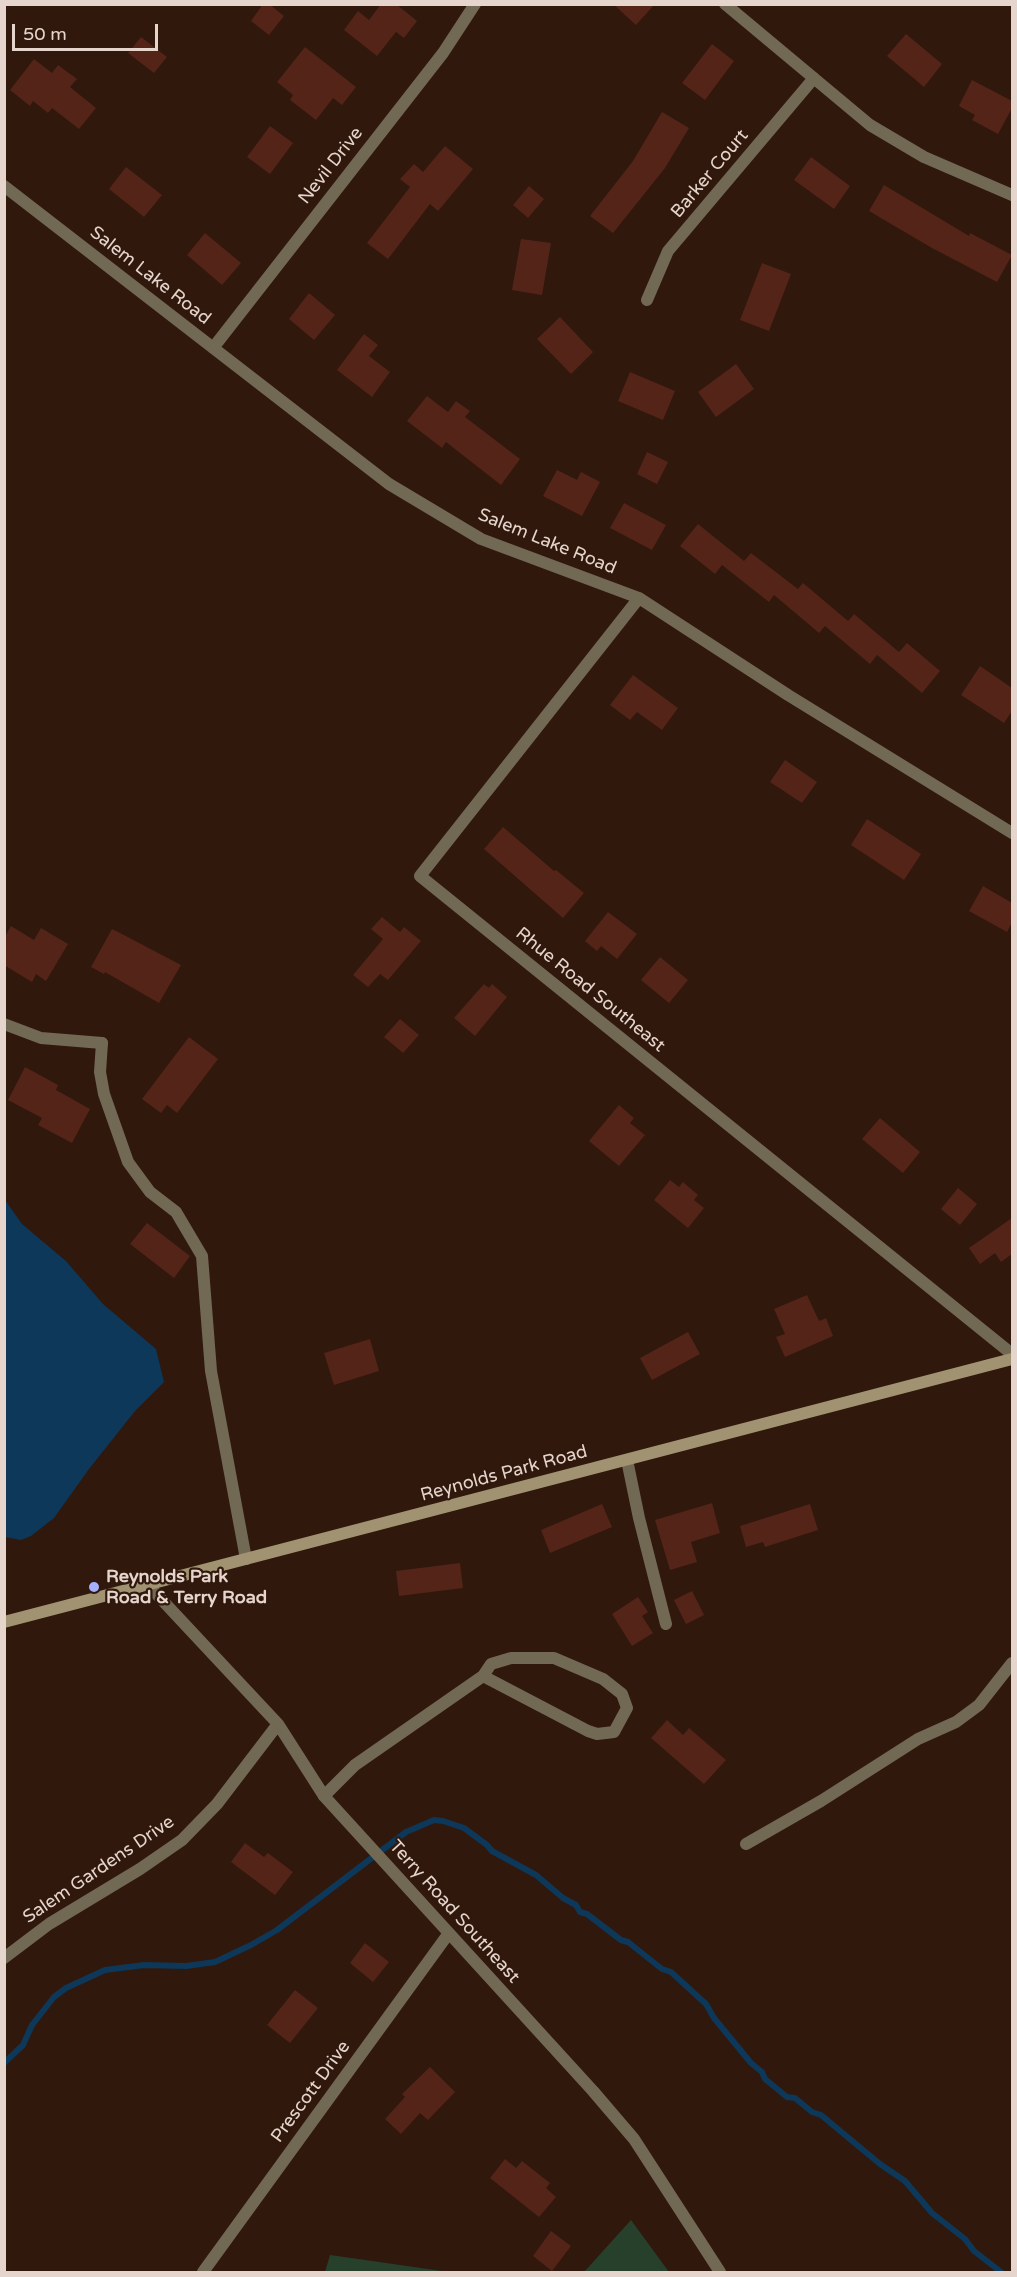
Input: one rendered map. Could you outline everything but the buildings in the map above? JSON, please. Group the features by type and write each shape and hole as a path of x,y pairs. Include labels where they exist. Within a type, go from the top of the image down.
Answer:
{"main road":[{"name":"Reynolds Park Road","path":"4,1622 1012,1359"}],"street":[{"name":"Nevil Drive","path":"213,348 443,53 475,4"},
{"path":"725,4 870,125 924,157 1012,195"},
{"name":"Barker Court","path":"647,300 668,251 814,78"},
{"name":"Salem Lake Road","path":"4,186 388,484 482,539 639,598 788,695 1012,832"},
{"name":"Rhue Road Southeast","path":"639,598 420,876 1012,1354"},
{"path":"4,1024 41,1038 102,1043 100,1072 104,1094 128,1162 150,1192 176,1212 202,1256 211,1371 246,1559"},
{"path":"627,1460 666,1624"},
{"name":"Terry Road Southeast","path":"148,1585 278,1724 324,1796 585,2082 634,2139 720,2272"},
{"path":"324,1796 355,1765 483,1676 491,1664 511,1658 554,1658 603,1679 622,1694 627,1708 614,1732 597,1734 551,1713 483,1676"},
{"path":"746,1844 821,1801 918,1739 956,1722 979,1705 1012,1663"},
{"name":"Salem Gardens Drive","path":"4,1958 49,1924 140,1869 182,1840 217,1804 278,1724"},
{"name":"Prescott Drive","path":"203,2272 449,1933"}],"green space":[{"path":"631,2220 669,2272 584,2272"},
{"path":"330,2255 449,2272 325,2272"}],"water":[{"path":"5,1200 22,1224 66,1261 103,1304 156,1349 164,1382 135,1411 54,1518 31,1536 21,1540 5,1537"}],"waterway":[{"path":"4,2063 23,2045 32,2025 54,1997 66,1988 105,1970 144,1965 186,1966 215,1962 277,1930 406,1832 434,1820 443,1821 464,1828 492,1851 536,1875 563,1898 576,1905 580,1912 587,1914 621,1940 628,1942 662,1969 671,1972 706,2004 714,2018 751,2063 762,2072 765,2079 787,2097 795,2098 812,2112 821,2115 880,2164 905,2181 932,2213 1001,2272"}],"place":[{"name":"Reynolds Park Road & Terry Road","path":"94,1587"}]}
